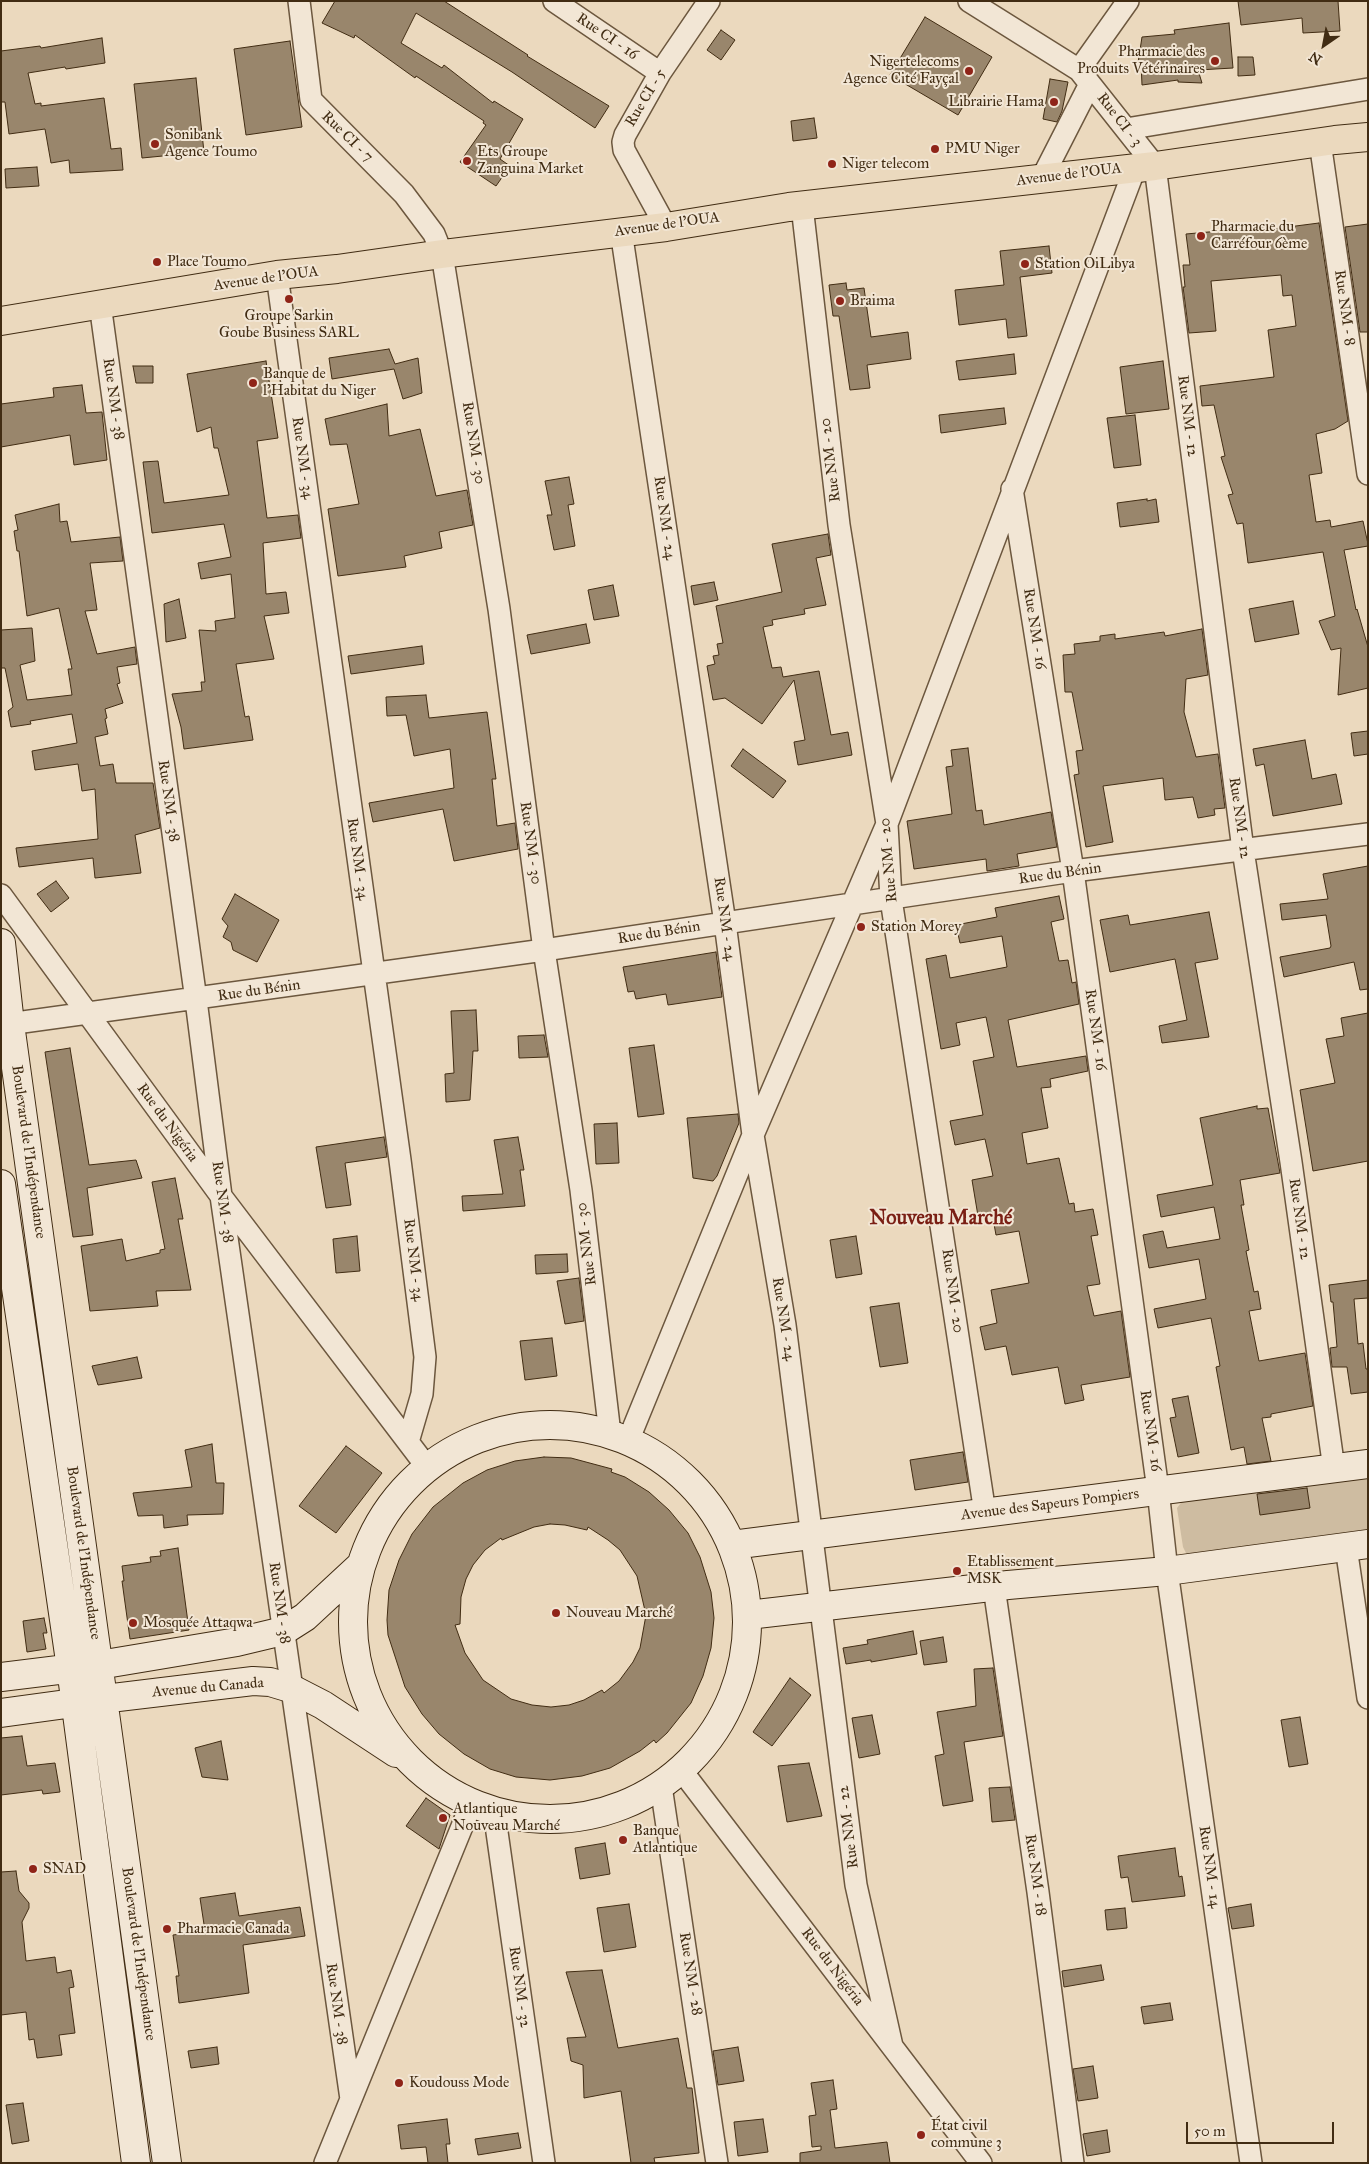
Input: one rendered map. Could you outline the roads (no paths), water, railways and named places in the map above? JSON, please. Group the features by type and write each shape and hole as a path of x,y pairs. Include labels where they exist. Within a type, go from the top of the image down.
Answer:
{"main road":[{"path":"1328,141 1368,131"},
{"path":"1328,141 1368,137"},
{"name":"Avenue de l'OUA","path":"1,321 277,275 337,269 621,231 666,227 802,206 1145,167 1328,141"}],"street":[{"name":"Rue CI - 7","path":"299,1 311,100 404,194 434,234 442,254"},
{"name":"Rue CI - 16","path":"554,1 660,74"},
{"name":"Rue CI - 5","path":"666,227 624,150 624,135 660,74 709,1"},
{"name":"Rue CI - 3","path":"969,1 1085,77 1126,129 1145,167"},
{"path":"1042,178 1085,77 1128,1"},
{"path":"1126,129 1368,89"},
{"name":"Rue NM - 8","path":"1328,141 1368,474"},
{"path":"619,1438 753,1135 887,824 1012,489 1145,167"},
{"name":"Rue NM - 12","path":"1145,167 1242,850 1292,1172 1334,1469"},
{"name":"Rue NM - 20","path":"802,206 839,525 887,824 891,899 985,1513"},
{"name":"Rue NM - 24","path":"621,231 725,923 753,1135 785,1325 822,1607"},
{"name":"Rue NM - 30","path":"442,254 499,609 544,950 619,1438"},
{"name":"Rue NM - 34","path":"277,275 425,1357 422,1394 408,1442"},
{"name":"Rue NM - 38","path":"100,304 196,1000 221,1196 290,1688 351,2099"},
{"name":"Rue NM - 16","path":"1012,489 1073,872 1158,1490 1167,1571"},
{"name":"Rue du Bénin","path":"6,1025 374,975 1073,872 1368,834"},
{"name":"Rue du Nigéria","path":"1,895 86,1014 221,1196 427,1467"},
{"name":"Boulevard de l'Indépendance","path":"1,943 6,1025 99,1665 167,2163"},
{"name":"Boulevard de l'Indépendance","path":"1,1184 76,1704 136,2163"},
{"path":"546,1425 578,1427 619,1438 661,1460 679,1473 700,1494 718,1518 732,1545 743,1579 748,1615 746,1652 737,1688 722,1721 701,1751 672,1778 640,1798 617,1808 593,1815 569,1818 544,1819 483,1807 445,1788 421,1770 388,1733 375,1712 360,1673 354,1640 353,1615 360,1566 376,1529 393,1501 427,1467 454,1449 483,1436 514,1428 546,1425"},
{"name":"Avenue des Sapeurs Pompiers","path":"732,1545 1368,1464"},
{"path":"748,1615 994,1587 1167,1571 1357,1546 1368,1698"},
{"path":"1,1677 99,1665 247,1640 283,1631 305,1617 360,1566"},
{"name":"Rue NM - 14","path":"1167,1571 1251,2163"},
{"name":"Rue NM - 18","path":"994,1587 1038,1892 1073,2163"},
{"name":"Rue NM - 22","path":"822,1607 856,1885 892,2046"},
{"name":"Avenue du Canada","path":"1,1713 254,1681 270,1682 290,1688 323,1705 421,1770"},
{"name":"Rue du Nigéria","path":"672,1778 892,2046 981,2163"},
{"name":"Rue NM - 28","path":"672,1778 717,2163"},
{"path":"325,2163 351,2099 483,1807"},
{"name":"Rue NM - 32","path":"483,1807 544,2163"}],"place":[{"name":"Pharmacie des Produits Vétérinaires","path":"1215,61"},
{"name":"Nigertelecoms Agence Cité Fayçal","path":"969,71"},
{"name":"Librairie Hama","path":"1054,102"},
{"name":"Sonibank Agence Toumo","path":"155,144"},
{"name":"PMU Niger","path":"935,149"},
{"name":"Ets Groupe Zanguina Market","path":"467,161"},
{"name":"Niger telecom","path":"832,164"},
{"name":"Pharmacie du Carréfour 6ème","path":"1201,236"},
{"name":"Place Toumo","path":"157,262"},
{"name":"Station OiLibya","path":"1025,264"},
{"name":"Groupe Sarkin Goube Business SARL","path":"289,299"},
{"name":"Braima","path":"840,301"},
{"name":"Banque de l'Habitat du Niger","path":"253,383"},
{"name":"Station Morey","path":"861,927"},
{"name":"Etablissement MSK","path":"957,1571"},
{"name":"Nouveau Marché","path":"556,1613"},
{"name":"Mosquée Attaqwa","path":"133,1623"},
{"name":"Atlantique Nouveau Marché","path":"443,1818"},
{"name":"Banque Atlantique","path":"623,1840"},
{"name":"SNAD","path":"33,1869"},
{"name":"Pharmacie Canada","path":"167,1929"},
{"name":"Koudouss Mode","path":"399,2083"},
{"name":"État civil commune 3","path":"921,2135"}],"district":[{"name":"Nouveau Marché","path":"941,1219"}]}
